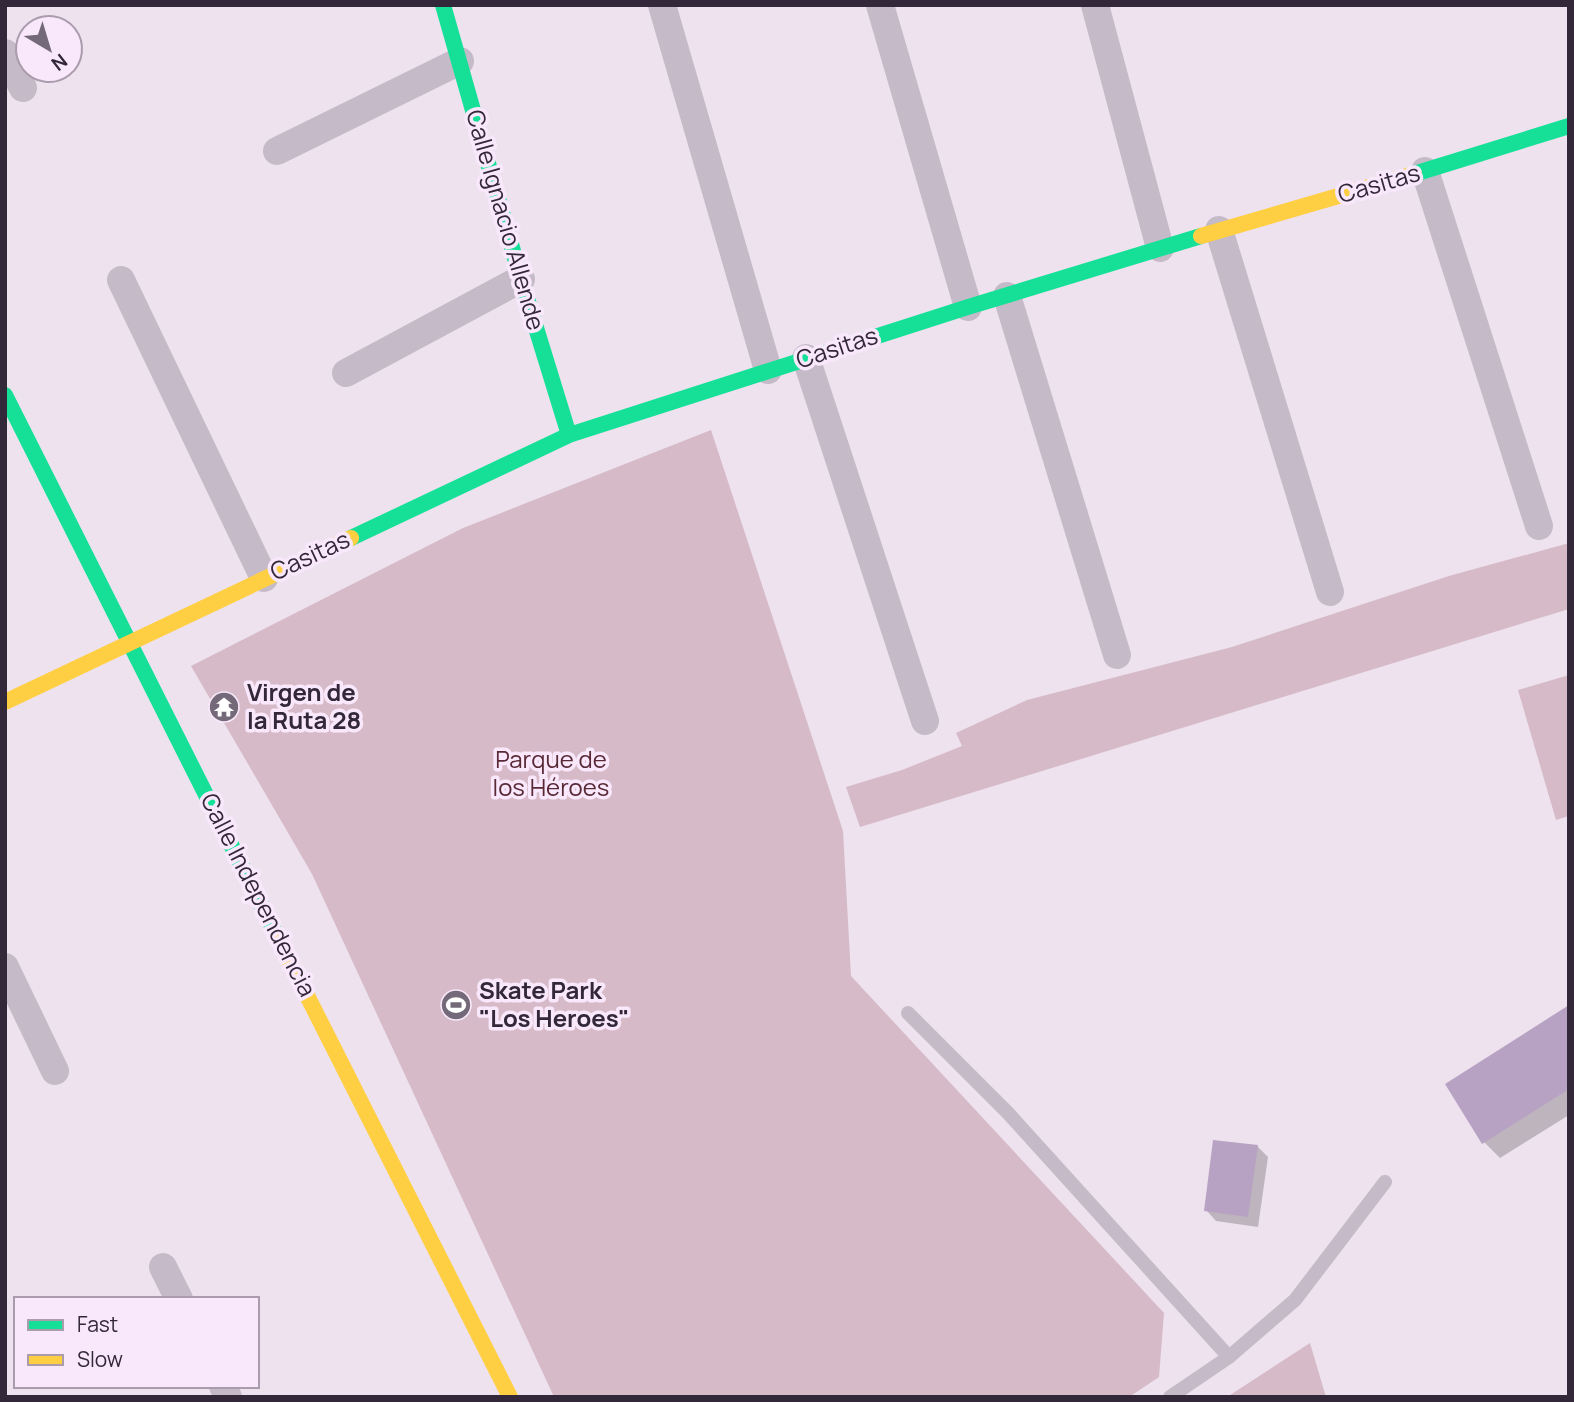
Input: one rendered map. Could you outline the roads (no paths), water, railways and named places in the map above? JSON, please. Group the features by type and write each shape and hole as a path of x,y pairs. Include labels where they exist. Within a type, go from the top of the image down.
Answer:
{"street":[{"name":"Calle Ignacio Allende","path":"443,5 521,279 569,435"},
{"path":"662,5 768,370"},
{"path":"880,5 968,307"},
{"path":"1095,5 1160,248"},
{"path":"5,53 23,88"},
{"path":"277,151 460,61"},
{"name":"Casitas","path":"5,702 569,435 968,307 1219,230 1425,171 1569,125"},
{"path":"1425,171 1539,526"},
{"path":"1219,230 1330,592"},
{"path":"346,373 521,279"},
{"path":"121,280 264,578"},
{"path":"1007,296 1117,655"},
{"path":"807,358 925,721"},
{"name":"Calle Independencia","path":"5,394 510,1397"},
{"path":"5,967 55,1071"},
{"path":"163,1267 177,1297"}],"lane":[{"path":"908,1013 1008,1113 1229,1357"},
{"path":"1170,1397 1229,1357 1295,1300 1385,1182"}],"place":[{"name":"Virgen de la Ruta 28","path":"224,707"},
{"name":"Skate Park \"Los Heroes\"","path":"456,1005"}],"park label":[{"name":"Parque de los Héroes","path":"551,774"}]}
